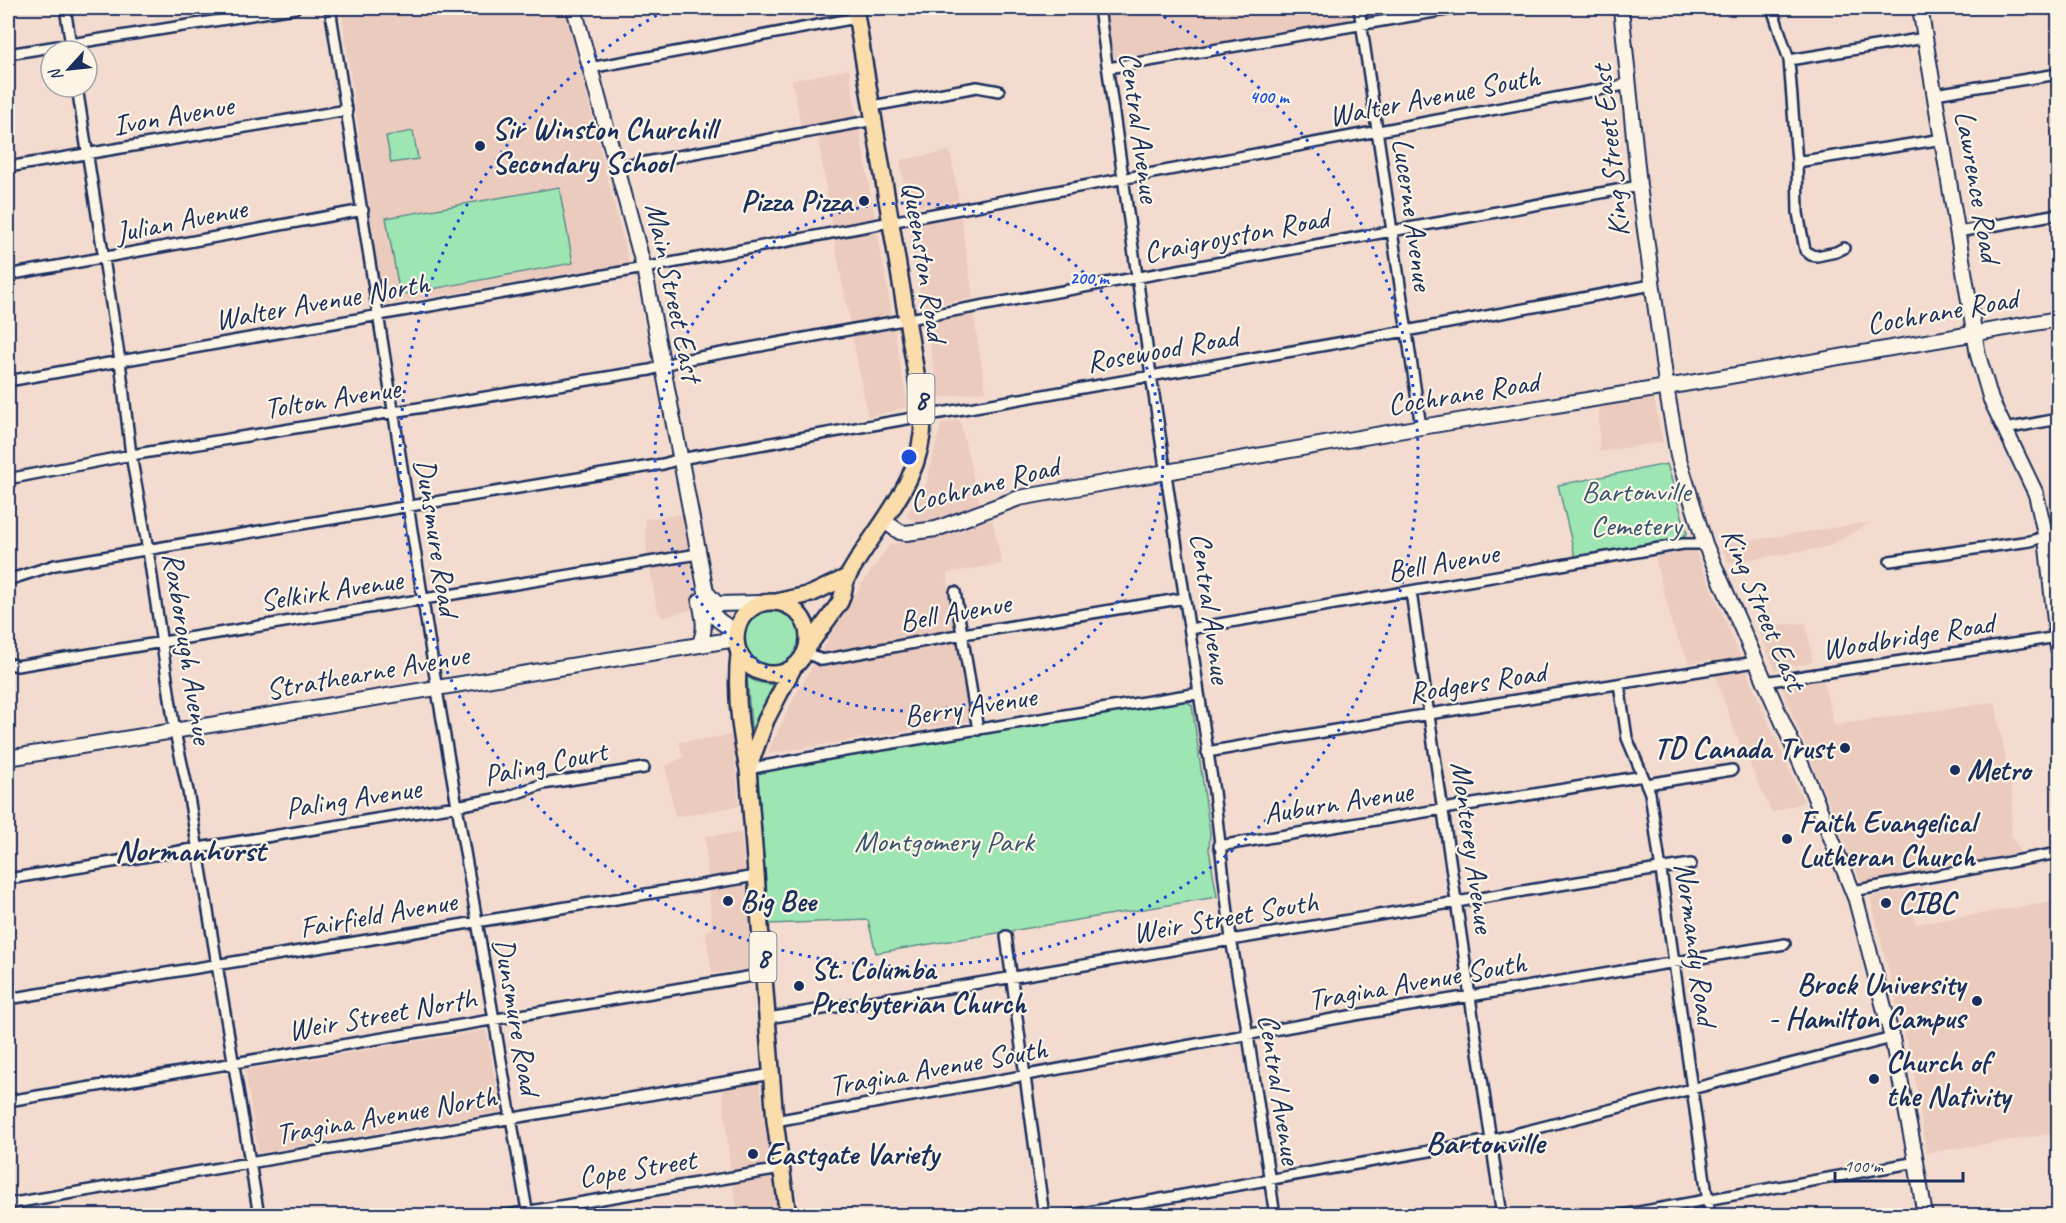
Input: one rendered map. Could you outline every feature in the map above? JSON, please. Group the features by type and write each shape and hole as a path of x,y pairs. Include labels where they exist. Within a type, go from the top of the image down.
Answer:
{"main road":[{"name":"Queenston Road","path":"807,650 841,600 847,577 901,494 918,460 923,438 923,415 908,319 855,13"},
{"path":"768,603 793,608 805,621 808,632 807,650 793,668 781,674 760,673 751,668 737,641 745,613 768,603 811,594 847,577"},
{"name":"8","path":"737,641 742,744 748,769 775,1121 788,1215"},
{"name":"8","path":"748,769 766,720 793,668"}],"street":[{"path":"65,8 70,39"},
{"path":"99,43 295,8"},
{"name":"Dunsmure Road","path":"330,8 456,806 527,1213"},
{"name":"Main Street East","path":"574,8 645,268 706,602 710,611 737,641"},
{"name":"Central Avenue","path":"1099,8 1151,375 1190,628 1231,939 1275,1215"},
{"name":"Lucerne Avenue","path":"1359,8 1421,427"},
{"path":"1108,68 1458,8"},
{"name":"King Street East","path":"1621,8 1639,186 1678,456 1705,544 1854,891 1892,1038 1917,1162 1924,1215"},
{"path":"1772,8 1789,60 1797,162 1798,213 1805,250 1817,256 1844,248"},
{"name":"Lawrence Road","path":"1920,8 1985,381 2036,494 2052,536 2058,641"},
{"path":"590,68 855,13"},
{"path":"1789,60 1925,38"},
{"path":"8,54 39,51"},
{"path":"1935,94 2058,74"},
{"name":"Walter Avenue South","path":"645,268 1630,84"},
{"path":"619,167 873,113 977,87 999,91"},
{"name":"Roxborough Avenue","path":"79,99 120,361 131,455 148,550 175,732 188,791 259,1215"},
{"name":"Ivon Avenue","path":"8,167 347,110"},
{"path":"1797,162 1943,139"},
{"name":"Craigroyston Road","path":"664,366 678,361 1639,186"},
{"name":"Julian Avenue","path":"8,274 363,210"},
{"path":"1958,232 2058,214"},
{"name":"Walter Avenue North","path":"8,381 645,268"},
{"name":"Rosewood Road","path":"8,580 55,565 663,464 923,415 1406,331 1652,285"},
{"name":"Cochrane Road","path":"884,521 900,532 906,533 936,529 1019,498 2058,318"},
{"name":"Tolton Avenue","path":"8,479 131,455 664,366"},
{"path":"2005,429 2058,419"},
{"path":"1890,561 2052,536"},
{"name":"Bell Avenue","path":"1190,628 1683,544 1705,544"},
{"name":"Selkirk Avenue","path":"8,663 17,666 698,554"},
{"path":"705,587 717,604 768,603"},
{"path":"699,645 705,632 700,601 705,587"},
{"path":"955,592 978,730"},
{"name":"Monterey Avenue","path":"1411,592 1502,1215"},
{"name":"Bell Avenue","path":"807,650 822,660 963,634 1185,598"},
{"name":"Strathearne Avenue","path":"8,758 699,645 737,641"},
{"name":"Woodbridge Road","path":"1764,682 2058,641"},
{"name":"Rodgers Road","path":"1207,752 1755,662"},
{"name":"Normandy Road","path":"1619,684 1627,738 1645,780 1661,868 1710,1215"},
{"name":"Berry Avenue","path":"748,769 1199,693"},
{"name":"Paling Court","path":"456,806 506,797 543,784 644,768"},
{"name":"Auburn Avenue","path":"1219,846 1443,809 1732,770"},
{"name":"Paling Avenue","path":"8,879 456,806"},
{"path":"1854,891 2058,853"},
{"name":"Weir Street South","path":"768,1018 1691,864"},
{"name":"Fairfield Avenue","path":"8,999 756,876"},
{"path":"1006,936 1044,1215"},
{"name":"Tragina Avenue South","path":"775,1121 1470,996 1785,944"},
{"name":"Weir Street North","path":"8,1101 765,974"},
{"path":"1066,1215 1491,1140 1892,1038"},
{"name":"Tragina Avenue North","path":"8,1204 772,1074"},
{"path":"1617,1215 1917,1162"},
{"name":"Cope Street","path":"500,1215 527,1213 781,1168"}],"shaded area":[{"name":"Sir Winston Churchill Secondary School","path":"341,8 565,8 629,264 383,305"},
{"path":"1106,8 1351,8 1352,15 1347,20 1118,60 1113,55"},
{"path":"849,69 908,407 868,417 834,240 818,136 803,138 792,80"},
{"path":"950,151 959,200 908,209 900,160"},
{"path":"961,217 973,298 922,307 909,226"},
{"path":"973,313 986,391 939,398 926,323"},
{"path":"1647,397 1654,398 1663,442 1599,452 1599,406"},
{"path":"960,420 980,505 939,519 918,522 906,516 925,487 941,424"},
{"path":"683,514 697,608 662,618 657,609 647,553 645,519"},
{"path":"992,519 1002,564 947,573 970,721 767,754 790,705 847,606 889,545 957,532"},
{"path":"1872,522 1827,547 1729,563 1720,545"},
{"path":"1694,548 1804,802 1772,813 1735,733 1710,660 1689,663 1672,625 1655,557"},
{"path":"1806,623 1813,662 1775,670 1757,626"},
{"path":"1824,681 1834,725 1995,702 2013,799 2011,835 2020,852 1862,884 1781,687"},
{"path":"733,735 739,806 675,817 665,766 683,757 679,742"},
{"path":"741,833 754,969 712,973 705,931 712,929 705,836"},
{"name":"Brock University - Hamilton Campus","path":"1923,887 1927,905 1913,908 1916,924 2058,901 2058,1133 1926,1153 1914,1072 1870,897"},
{"path":"486,1030 501,1112 258,1153 245,1070"},
{"path":"759,1081 778,1215 738,1215 730,1166 722,1085"}],"green space":[{"path":"413,131 418,159 391,163 386,136"},
{"path":"559,187 573,263 400,295 386,218"},
{"name":"Bartonville Cemetery","path":"1667,464 1687,533 1681,538 1575,556 1558,485"},
{"path":"766,609 778,609 789,614 797,622 802,639 800,651 789,664 778,669 766,669 755,664 747,656 742,645 742,633 747,622 755,614"},
{"path":"747,677 757,682 774,685 752,729 751,727"},
{"name":"Montgomery Park","path":"1184,700 1192,705 1217,897 876,953 868,920 769,924 757,771"}],"place":[{"name":"Sir Winston Churchill Secondary School","path":"480,146"},
{"name":"Pizza Pizza","path":"864,201"},
{"name":"TD Canada Trust","path":"1845,748"},
{"name":"Metro","path":"1955,770"},
{"name":"Faith Evangelical Lutheran Church","path":"1787,839"},
{"name":"Big Bee","path":"728,901"},
{"name":"CIBC","path":"1886,903"},
{"name":"St. Columba Presbyterian Church","path":"799,986"},
{"name":"Brock University - Hamilton Campus","path":"1977,1001"},
{"name":"Church of the Nativity","path":"1874,1079"},
{"name":"Eastgate Variety","path":"753,1154"}],"district":[{"name":"Normanhurst","path":"190,850"},
{"name":"Bartonville","path":"1485,1142"}]}
